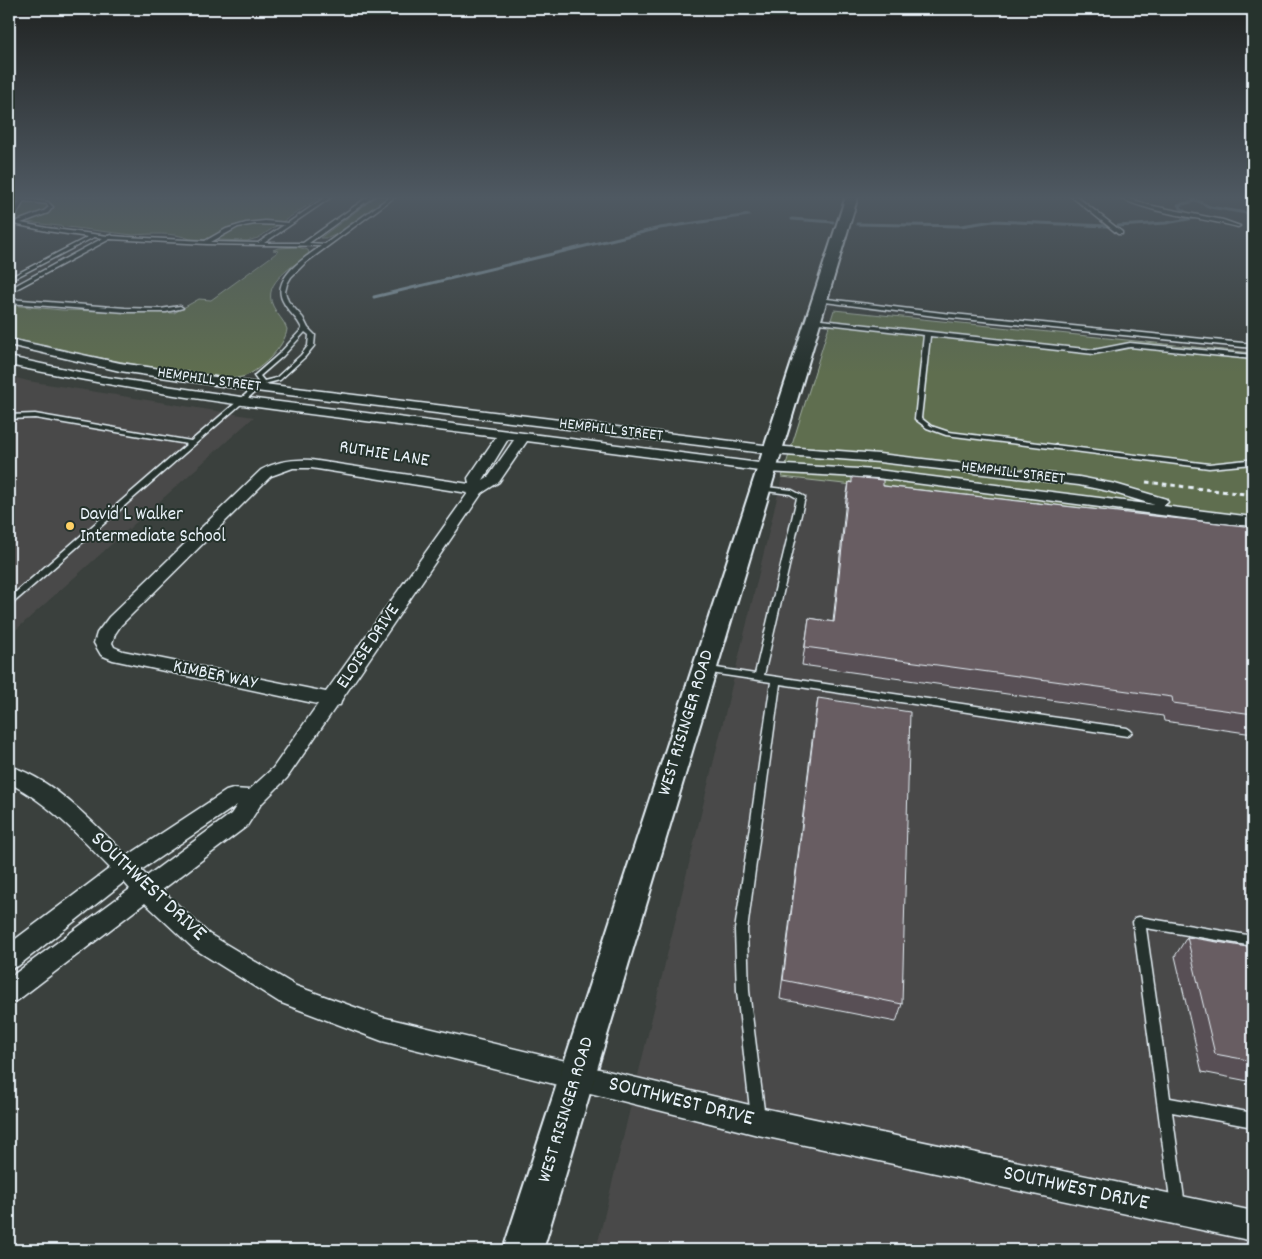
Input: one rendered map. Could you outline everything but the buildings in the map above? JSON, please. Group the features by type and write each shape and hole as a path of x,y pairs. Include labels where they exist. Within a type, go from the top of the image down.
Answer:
{"street":[{"name":"WEST RISINGER ROAD","path":"523,1250 833,255"},
{"name":"HEMPHILL STREET","path":"9,342 120,367 259,385 767,469"},
{"name":"HEMPHILL STREET","path":"9,361 98,380 241,401 767,469 877,474 1253,522"},
{"name":"ELOISE DRIVE","path":"477,490 475,478 504,435"},
{"name":"ELOISE DRIVE","path":"9,992 240,820 254,798 280,774 477,490 494,479 523,437"},
{"name":"RUTHIE LANE","path":"103,643 106,633 115,621 266,473 284,464 311,464 477,490"},
{"name":"KIMBER WAY","path":"103,643 107,651 119,656 333,700"},
{"name":"SOUTHWEST DRIVE","path":"9,774 32,786 77,820 146,890 201,941 288,994 382,1029 758,1121 1253,1226"},
{"path":"9,958 126,868 233,797 254,798"},
{"path":"38,936 61,953"}],"lane":[{"path":"9,280 57,255"},
{"path":"9,291 76,255"},
{"path":"9,602 259,385 278,379 311,346 312,335 305,329 302,318 285,302 282,290 286,279 296,268 313,255"},
{"path":"819,300 934,314 1253,346"},
{"path":"9,301 50,306 115,309 166,311 180,308"},
{"path":"812,321 1094,352 1130,345 1253,357"},
{"path":"259,385 257,376 281,355 305,329"},
{"path":"927,334 918,419 928,427 948,434 1209,466 1226,465 1240,461 1253,462"},
{"path":"9,417 35,416 193,442"},
{"path":"759,678 801,497 792,492 767,469"},
{"path":"704,669 1127,732"},
{"path":"758,1121 743,991 741,930 776,681"},
{"path":"1179,1211 1139,922 1253,941"},
{"path":"1164,1104 1253,1120"}],"shaded area":[{"name":"David L Walker Intermediate School","path":"9,376 28,381 254,417 9,636"},
{"path":"782,477 1253,530 1253,1250 596,1250"}],"green space":[{"path":"274,255 307,255 282,275 272,289 273,306 287,329 282,343 263,365 242,377 224,378 146,366 9,338 9,305 62,310 174,313 199,299 211,300"},
{"path":"834,310 1253,353 1253,530 782,477"}],"waterway":[{"path":"374,297 549,255"}],"place":[{"name":"David L Walker Intermediate School","path":"70,526"}]}
